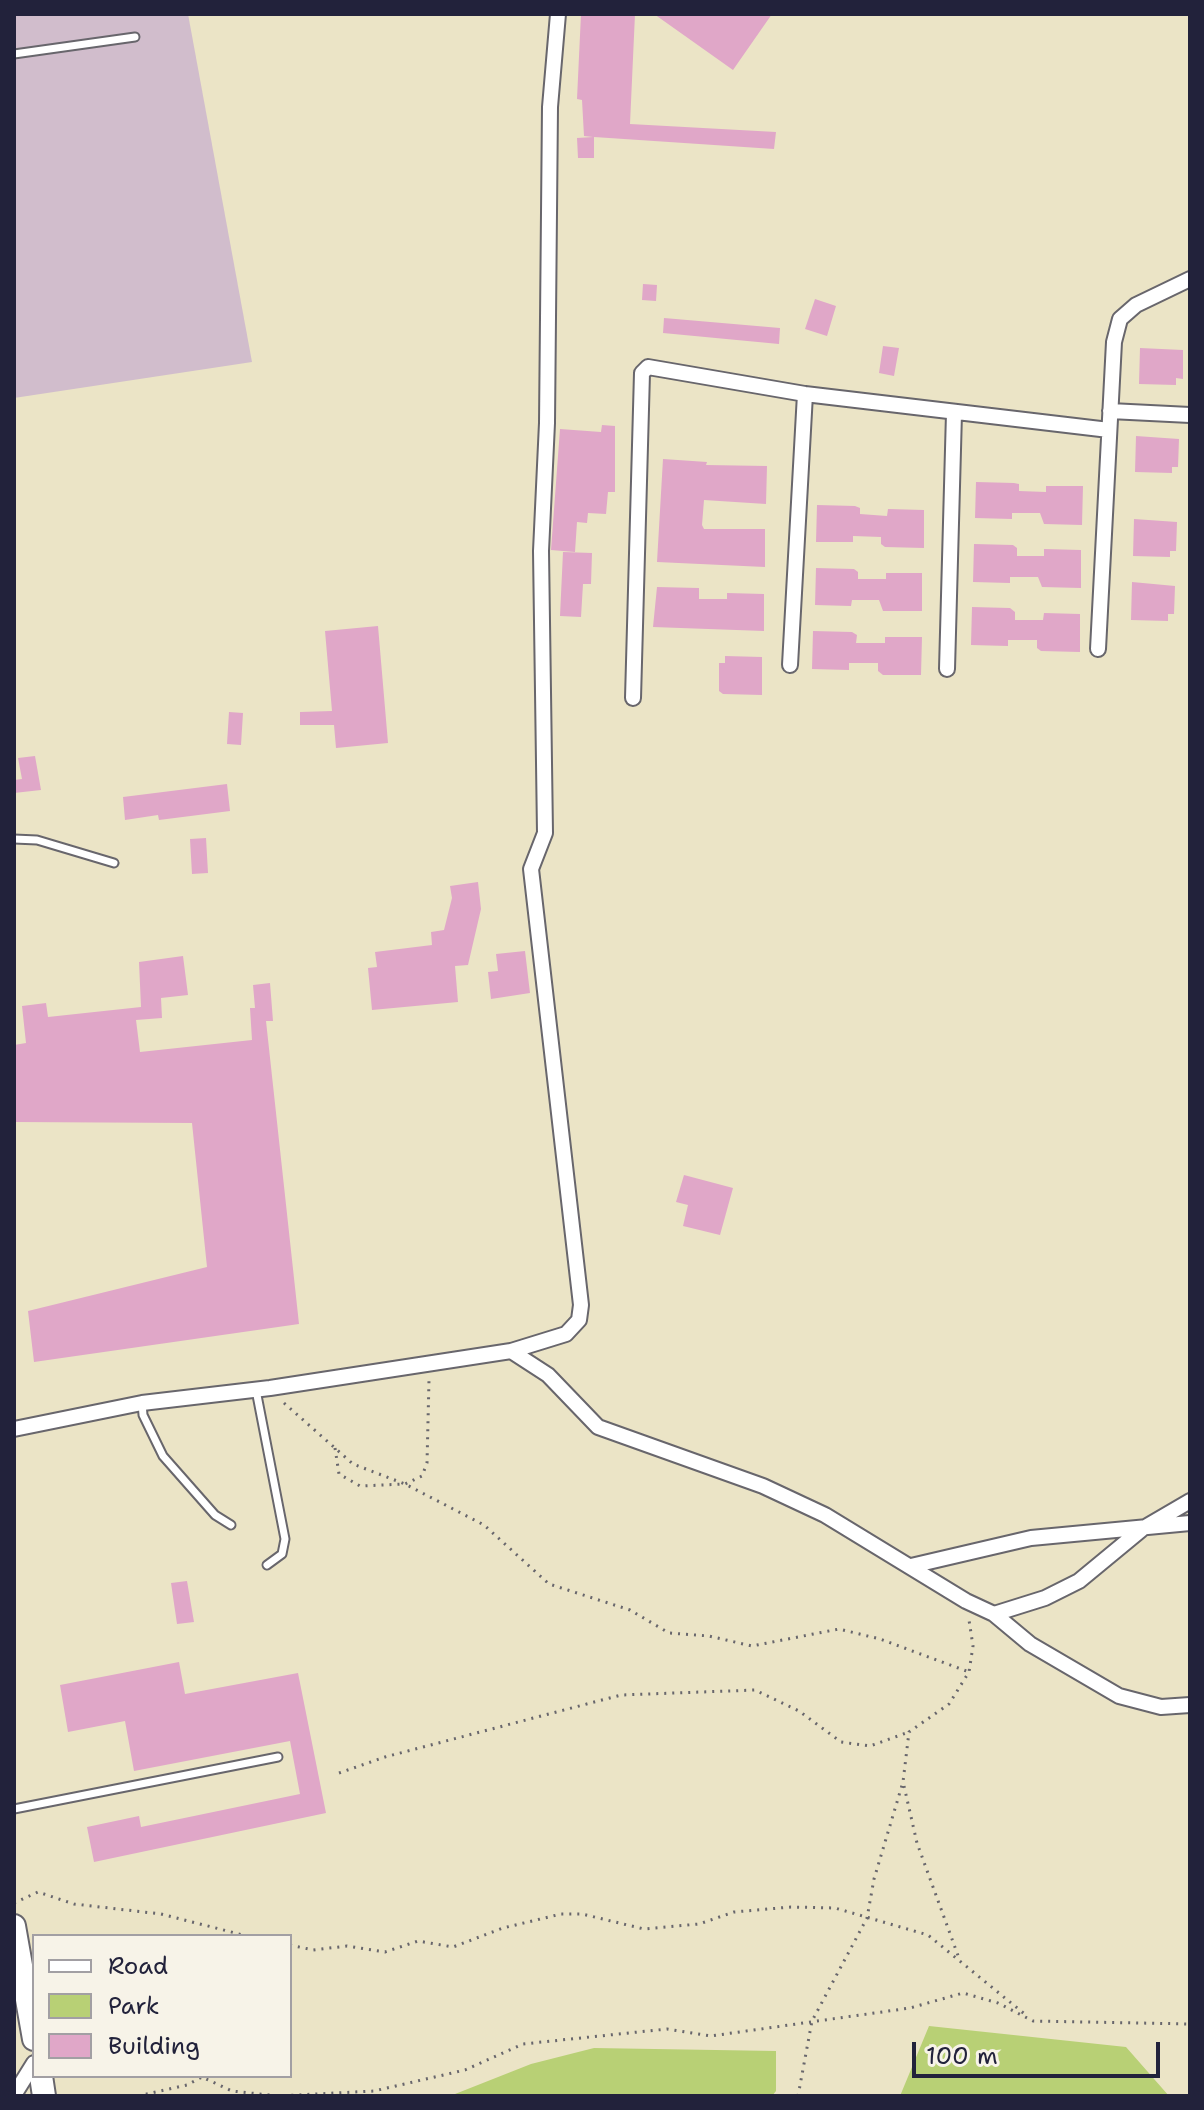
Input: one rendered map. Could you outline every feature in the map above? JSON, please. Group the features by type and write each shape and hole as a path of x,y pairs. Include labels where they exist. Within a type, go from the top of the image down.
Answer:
{"highway":[{"path":"14,1926 32,2028"}],"street":[{"path":"14,1429 142,1403 263,1389 511,1351 566,1334 579,1320 581,1305 531,869 545,833 541,551 547,423 550,107 558,14"},
{"path":"1098,649 1114,342 1120,319 1136,305 1190,279"},
{"path":"633,698 642,373 655,365 805,394 1109,430"},
{"path":"790,665 805,394"},
{"path":"1110,411 1190,415"},
{"path":"947,669 954,413"},
{"path":"511,1351 548,1375 598,1427 763,1486 825,1515 966,1601 994,1614 1030,1644 1119,1696 1161,1707 1190,1705"},
{"path":"994,1614 1045,1598 1079,1581 1142,1529 1190,1501"},
{"path":"911,1566 1031,1538 1190,1523"},
{"path":"14,2095 32,2066"}],"lane":[{"path":"14,54 135,37"},
{"path":"14,839 37,840 114,863"},
{"path":"263,1389 285,1539 282,1554 267,1565"},
{"path":"142,1403 143,1415 163,1456 215,1515 231,1525"},
{"path":"14,1809 278,1757"}],"path":[{"path":"335,1447 339,1474 360,1486 405,1484 422,1476 427,1463 425,1442 431,1409 428,1364"},
{"path":"263,1389 353,1464 405,1484 484,1525 549,1584 630,1610 669,1633 709,1636 752,1646 839,1629 880,1639 969,1672"},
{"path":"339,1773 400,1753 621,1695 755,1690 799,1711 841,1742 870,1746 909,1732 949,1704 969,1672 973,1646 966,1601"},
{"path":"798,2096 812,2021 867,1918 874,1879 903,1782 909,1732"},
{"path":"903,1782 917,1843 960,1961"},
{"path":"14,1903 38,1892 74,1904 161,1914 239,1934"},
{"path":"292,1945 313,1950 347,1946 385,1952 418,1941 453,1947 515,1924 561,1914 582,1914 644,1929 699,1924 734,1912 791,1907 835,1908 928,1935 1033,2021"},
{"path":"204,2078 232,2091 278,2096 374,2091 465,2070 523,2044 667,2029 711,2036 910,2008 963,1993 998,2003 1033,2021 1190,2024"},
{"path":"138,2096 187,2085 200,2078"}],"shaded area":[{"path":"14,14 188,14 252,362 14,398"}],"green space":[{"path":"929,2026 1126,2047 1169,2096 900,2096"},
{"path":"594,2048 776,2051 776,2091 772,2096 450,2096 531,2064"}],"building":[{"path":"581,14 635,14 630,124 776,132 774,149 594,137 594,158 578,158 577,138 593,137 584,136 582,100 577,99"},
{"path":"654,14 772,14 733,70"},
{"path":"643,284 657,285 656,301 642,300"},
{"path":"815,299 836,306 827,336 805,329"},
{"path":"664,318 780,328 779,344 663,333"},
{"path":"883,346 899,348 894,376 879,373"},
{"path":"1140,348 1183,350 1183,379 1176,378 1176,385 1139,384"},
{"path":"602,425 615,426 615,492 608,492 606,514 588,513 587,523 577,522 575,552 551,550 560,429 601,432"},
{"path":"1136,436 1179,439 1178,467 1172,467 1172,473 1135,472"},
{"path":"663,459 707,462 706,465 767,466 766,504 704,500 702,525 704,529 765,529 765,567 657,562"},
{"path":"976,482 1019,484 1019,491 1046,492 1046,486 1083,486 1082,525 1044,524 1040,513 1012,513 1012,519 975,518"},
{"path":"817,505 855,506 860,508 860,514 887,516 888,509 924,510 924,548 885,547 881,544 881,537 853,536 853,542 816,542"},
{"path":"1134,519 1177,522 1176,551 1170,551 1170,557 1133,556"},
{"path":"974,544 1013,545 1017,548 1017,556 1044,556 1044,549 1081,550 1081,588 1042,587 1038,577 1010,577 1010,583 973,582"},
{"path":"563,552 592,553 591,584 583,584 581,617 560,616"},
{"path":"816,568 854,569 858,572 858,579 886,579 886,573 922,573 922,611 883,611 879,600 852,600 851,606 815,605"},
{"path":"1132,582 1175,586 1174,614 1168,614 1168,621 1131,620"},
{"path":"657,587 699,588 699,599 727,599 727,593 764,594 764,631 653,627"},
{"path":"972,607 1010,608 1015,612 1015,620 1043,620 1044,613 1080,614 1080,652 1041,651 1037,648 1037,640 1008,640 1008,646 971,645"},
{"path":"378,626 388,743 336,748 334,725 300,725 300,712 332,711 325,631"},
{"path":"813,631 852,632 857,635 856,643 885,643 885,637 922,637 921,675 883,675 878,671 878,663 849,663 849,670 812,669"},
{"path":"725,656 762,657 762,695 723,694 719,691 719,663 725,663"},
{"path":"229,712 243,713 241,745 227,744"},
{"path":"35,756 41,790 14,793 14,780 22,779 18,758"},
{"path":"227,784 230,811 159,820 158,815 125,820 123,797"},
{"path":"206,838 208,873 192,874 190,839"},
{"path":"478,882 481,909 468,965 455,966 458,1002 372,1010 368,968 377,967 375,952 432,945 431,932 444,930 452,898 450,886"},
{"path":"525,951 530,993 491,999 488,972 498,971 496,954"},
{"path":"183,956 188,995 161,998 162,1018 136,1020 140,1052 252,1040 250,1008 255,1008 253,985 270,983 273,1021 266,1021 299,1324 34,1362 28,1311 207,1267 192,1123 14,1122 14,1045 26,1043 22,1006 46,1003 48,1017 141,1007 139,962"},
{"path":"684,1175 733,1188 720,1235 683,1226 688,1205 676,1202"},
{"path":"187,1581 194,1622 177,1624 171,1583"},
{"path":"179,1662 185,1694 298,1673 326,1813 94,1862 87,1827 139,1816 141,1827 300,1794 290,1741 134,1771 125,1721 68,1732 60,1685"}]}
